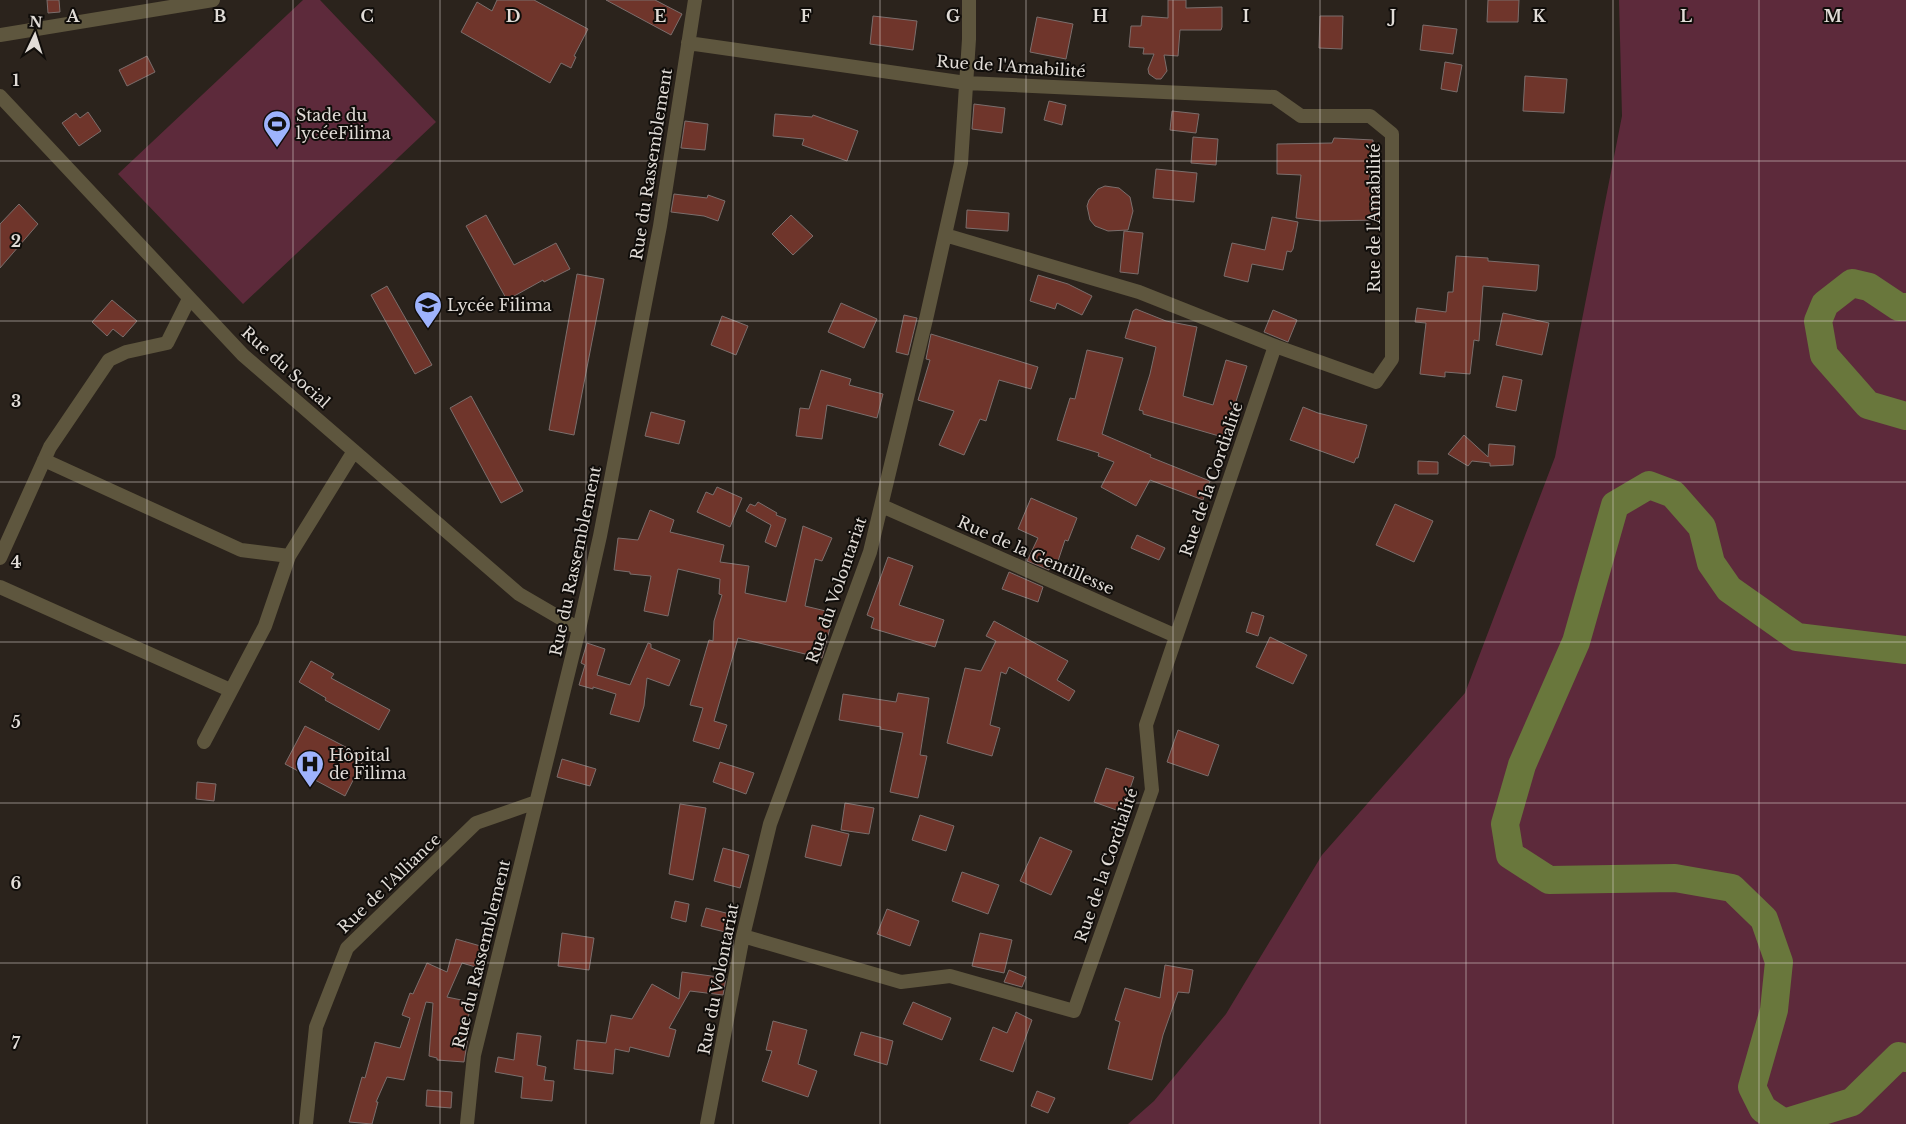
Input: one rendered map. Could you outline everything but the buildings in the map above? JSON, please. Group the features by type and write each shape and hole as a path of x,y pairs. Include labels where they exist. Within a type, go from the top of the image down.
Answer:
{"street":[{"path":"0,35 213,0"},
{"name":"Rue du Rassemblement","path":"466,1124 474,1055 579,629 600,536 660,226 694,0"},
{"name":"Rue du Volontariat","path":"707,1124 743,936 770,824 870,552 882,506 961,163 970,0"},
{"name":"Rue de l'Amabilité","path":"688,43 966,83 1274,96 1301,116 1370,116 1392,134 1392,358 1376,382 1275,346 1140,292 945,235"},
{"name":"Rue du Social","path":"0,96 243,355 520,594 579,629"},
{"path":"0,558 50,447 109,360 126,352 167,343 190,299"},
{"name":"Rue de la Cordialité","path":"743,936 901,982 950,976 1074,1012 1152,790 1146,725 1275,346"},
{"path":"204,742 265,626 289,556 354,451"},
{"path":"44,460 241,550 289,556"},
{"name":"Rue de la Gentillesse","path":"882,506 1176,636"},
{"path":"0,587 230,690"},
{"name":"Rue de l'Alliance","path":"306,1124 316,1027 347,948 476,823 536,802"}],"shaded area":[{"name":"Stade du lycéeFilima","path":"303,0 320,0 436,122 243,304 118,174"},
{"path":"1619,0 1906,0 1906,1124 1128,1124 1154,1101 1226,1014 1322,855 1465,693 1555,457 1622,116"}],"waterway":[{"path":"1906,307 1899,307 1869,287 1852,283 1825,304 1818,321 1824,355 1868,405 1906,416"},
{"path":"1906,650 1797,637 1729,589 1711,563 1702,527 1673,494 1649,485 1615,505 1576,642 1522,765 1505,824 1510,855 1549,880 1675,878 1732,888 1764,919 1779,962 1774,1010 1752,1087 1763,1109 1784,1123 1852,1102 1899,1056 1906,1058"}],"place":[{"name":"Stade du lycéeFilima","path":"277,148"},
{"name":"Lycée Filima","path":"428,329"},
{"name":"Hôpital de Filima","path":"310,788"}]}
